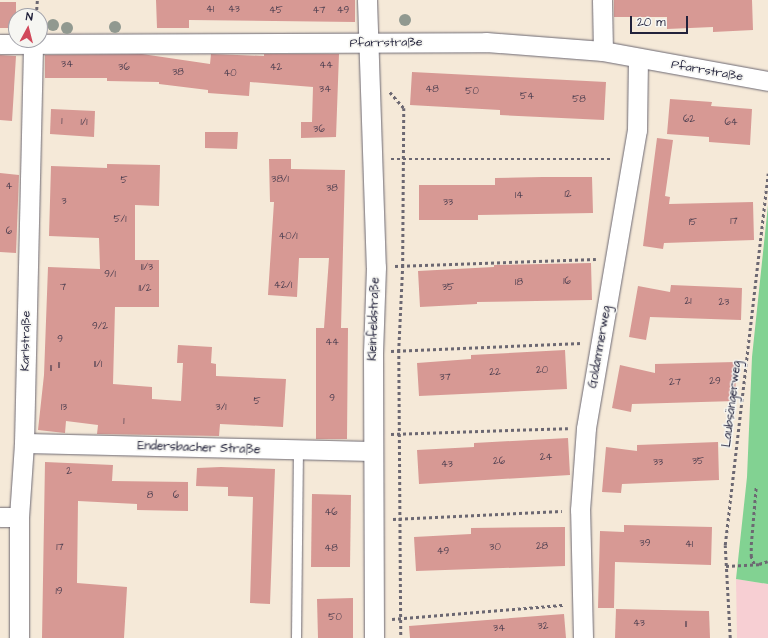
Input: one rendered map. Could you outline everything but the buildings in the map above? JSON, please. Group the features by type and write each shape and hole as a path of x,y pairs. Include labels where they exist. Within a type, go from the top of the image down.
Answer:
{"street":[{"name":"Kleinfeldstraße","path":"367,0 374,160 376,267 373,353 372,519 374,629"},
{"path":"602,0 604,51"},
{"name":"Pfarrstraße","path":"48,44 486,42 604,51 768,81"},
{"name":"Karlstraße","path":"19,638 19,517 24,443 33,48"},
{"name":"Goldammerweg","path":"583,638 580,510 586,428 633,159 637,130 638,58"},
{"name":"Endersbacher Straße","path":"24,443 298,451 373,443"},
{"path":"0,517 19,517"}],"lane":[{"path":"296,638 298,451"}],"path":[{"path":"384,86 404,108 403,265 399,350 401,638"},
{"path":"374,160 633,159"},
{"name":"Laubsängerweg","path":"730,638 725,545 768,173"},
{"path":"376,267 616,259"},
{"path":"373,353 399,350 601,342"},
{"path":"373,443 400,434 586,428"},
{"path":"754,564 751,557 751,545 756,487"},
{"path":"372,519 400,519 580,510"},
{"path":"726,566 754,564 768,561"},
{"path":"374,629 400,618 583,604"}],"shaded area":[{"path":"736,579 768,584 768,638 737,638"}],"green space":[{"path":"768,205 768,584 736,579 747,477 752,357"}]}
